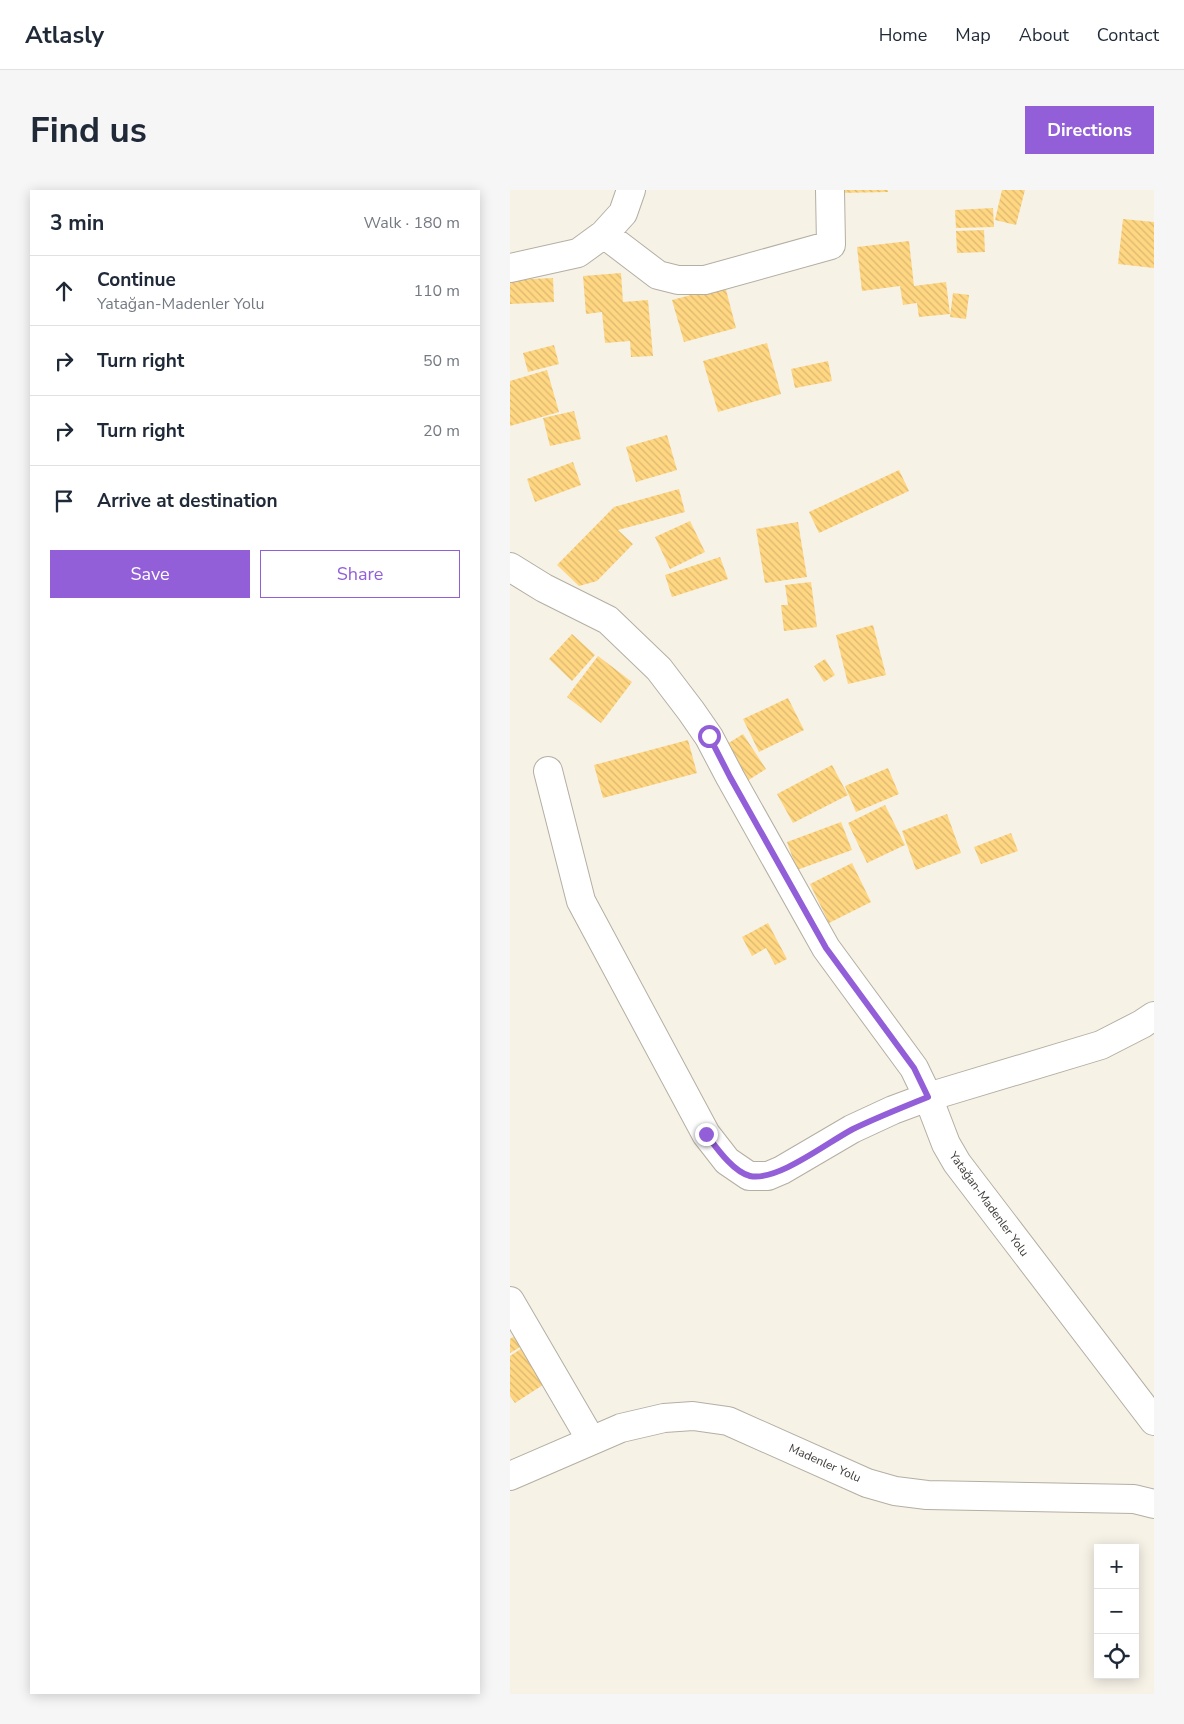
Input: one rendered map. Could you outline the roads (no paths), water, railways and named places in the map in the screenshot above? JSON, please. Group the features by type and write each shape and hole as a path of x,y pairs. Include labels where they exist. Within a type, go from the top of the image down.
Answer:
{"street":[{"path":"510,268 578,253 604,234 623,213 631,190"},
{"path":"604,234 658,275 678,280 705,280 831,245 830,190"},
{"name":"Yatağan-Madenler Yolu","path":"510,567 544,588 608,620 659,669 709,736 826,948 914,1068 928,1097 946,1144 957,1163 1154,1421"},
{"path":"548,771 581,901 706,1134 727,1161 749,1176 768,1176 782,1170 852,1129 928,1097 1101,1045 1154,1016"},
{"path":"510,1302 591,1440"},
{"name":"Madenler Yolu","path":"510,1476 621,1428 664,1418 693,1416 728,1421 867,1483 895,1491 927,1495 1134,1499 1154,1504"}]}
